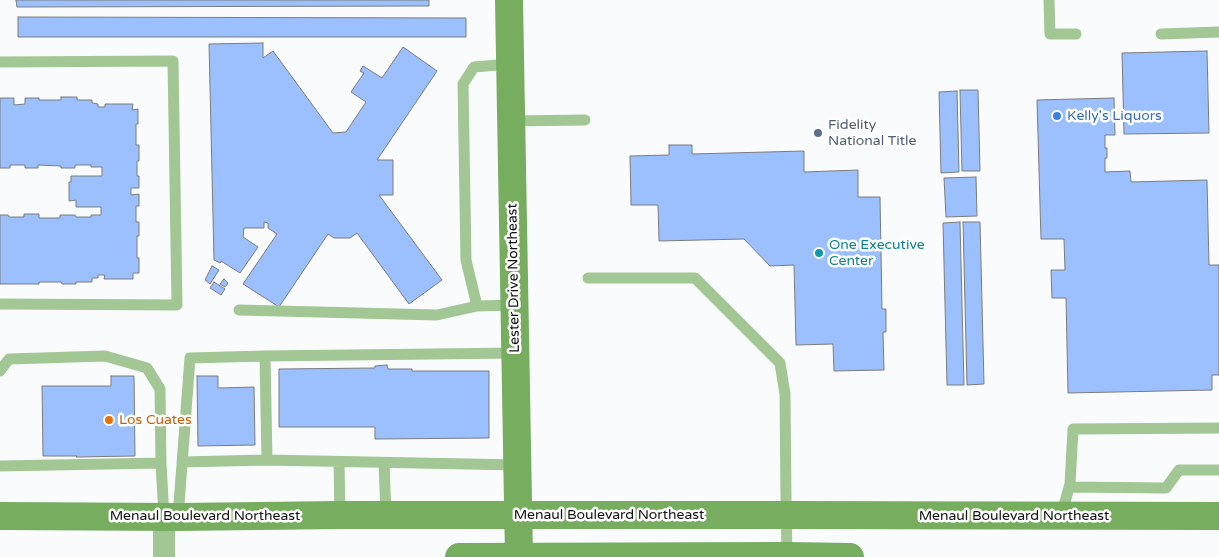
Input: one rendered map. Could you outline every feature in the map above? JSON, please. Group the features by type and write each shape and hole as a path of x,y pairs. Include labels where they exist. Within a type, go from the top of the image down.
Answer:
{"main road":[{"name":"Lester Drive Northeast","path":"509,0 519,557"},
{"name":"Menaul Boulevard Northeast","path":"0,516 1219,516"},
{"path":"459,557 850,557"}],"street":[{"path":"164,557 171,517"}],"lane":[{"path":"1049,0 1050,34 1076,34"},
{"path":"1161,34 1219,32"},
{"path":"0,62 173,61 177,305 0,304"},
{"path":"477,306 466,260 463,84 474,67 510,64"},
{"path":"511,121 584,120"},
{"path":"588,278 695,278 780,363 785,394 787,556"},
{"path":"239,310 437,316 477,306 515,305"},
{"path":"171,517 182,462 190,358 516,354"},
{"path":"0,371 9,359 106,356 148,368 160,389 162,463 171,517"},
{"path":"265,356 267,460"},
{"path":"1061,516 1069,487 1072,429 1219,428"},
{"path":"182,462 267,460 518,465"},
{"path":"339,462 340,516"},
{"path":"0,466 162,463"},
{"path":"384,463 386,516"},
{"path":"1069,487 1166,488 1179,470 1219,470"}],"building":[{"path":"16,0 429,0 429,6 17,7"},
{"path":"18,17 466,18 466,37 18,37"},
{"path":"263,43 263,58 273,51 333,133 346,132 366,102 351,92 364,73 360,71 363,66 382,78 403,47 437,71 377,160 393,160 393,195 379,195 442,280 409,304 357,233 350,238 334,238 328,234 279,307 243,284 277,234 268,228 268,223 264,222 264,228 244,228 243,237 258,247 240,273 221,261 220,263 214,260 209,44"},
{"path":"1207,51 1209,133 1124,134 1122,53"},
{"path":"960,90 978,90 980,171 962,171"},
{"path":"957,91 959,172 941,173 939,92"},
{"path":"61,97 77,97 77,100 92,100 92,103 98,104 98,107 105,107 105,104 133,104 132,110 138,109 136,145 139,145 137,176 139,176 139,188 131,188 131,195 139,194 139,206 136,206 136,222 139,222 137,258 139,258 139,273 133,273 133,279 104,279 105,275 98,275 98,278 92,278 92,282 76,282 76,284 39,282 39,284 0,284 0,215 24,217 24,214 39,214 39,218 60,218 60,215 91,217 91,215 101,215 101,207 76,207 76,200 69,201 69,182 71,182 71,176 102,176 102,167 75,165 75,168 61,168 61,166 38,165 38,168 25,168 25,165 10,165 10,168 0,168 0,98 14,98 14,105 25,104 25,98 61,100"},
{"path":"1114,98 1115,135 1105,135 1107,158 1105,158 1105,172 1130,171 1131,182 1207,180 1209,265 1219,265 1219,375 1212,375 1212,390 1068,393 1066,298 1052,298 1051,270 1065,270 1064,239 1041,239 1037,100"},
{"name":"One Executive Center","path":"669,145 692,145 692,154 804,151 804,172 858,170 858,197 880,197 882,309 886,309 886,332 883,332 884,370 834,371 833,344 796,345 794,265 770,266 744,239 659,241 658,205 631,205 630,156 669,155"},
{"path":"976,177 977,216 946,217 944,178"},
{"path":"960,222 964,385 947,385 943,223"},
{"path":"963,222 980,222 984,384 967,385"},
{"path":"212,266 219,270 210,284 205,280"},
{"path":"224,279 228,283 225,287 220,284"},
{"path":"214,282 225,289 221,295 210,288"},
{"path":"387,365 388,369 412,369 412,371 489,371 489,438 375,439 375,427 279,427 279,369 375,368 375,366"},
{"path":"111,376 134,376 135,456 43,456 42,386 111,386"},
{"path":"197,376 218,376 218,388 254,387 255,445 198,446"}],"place":[{"name":"Kelly's Liquors","path":"1057,116"},
{"name":"Fidelity National Title","path":"818,133"},
{"name":"One Executive Center","path":"819,253"},
{"name":"Los Cuates","path":"109,420"}]}
